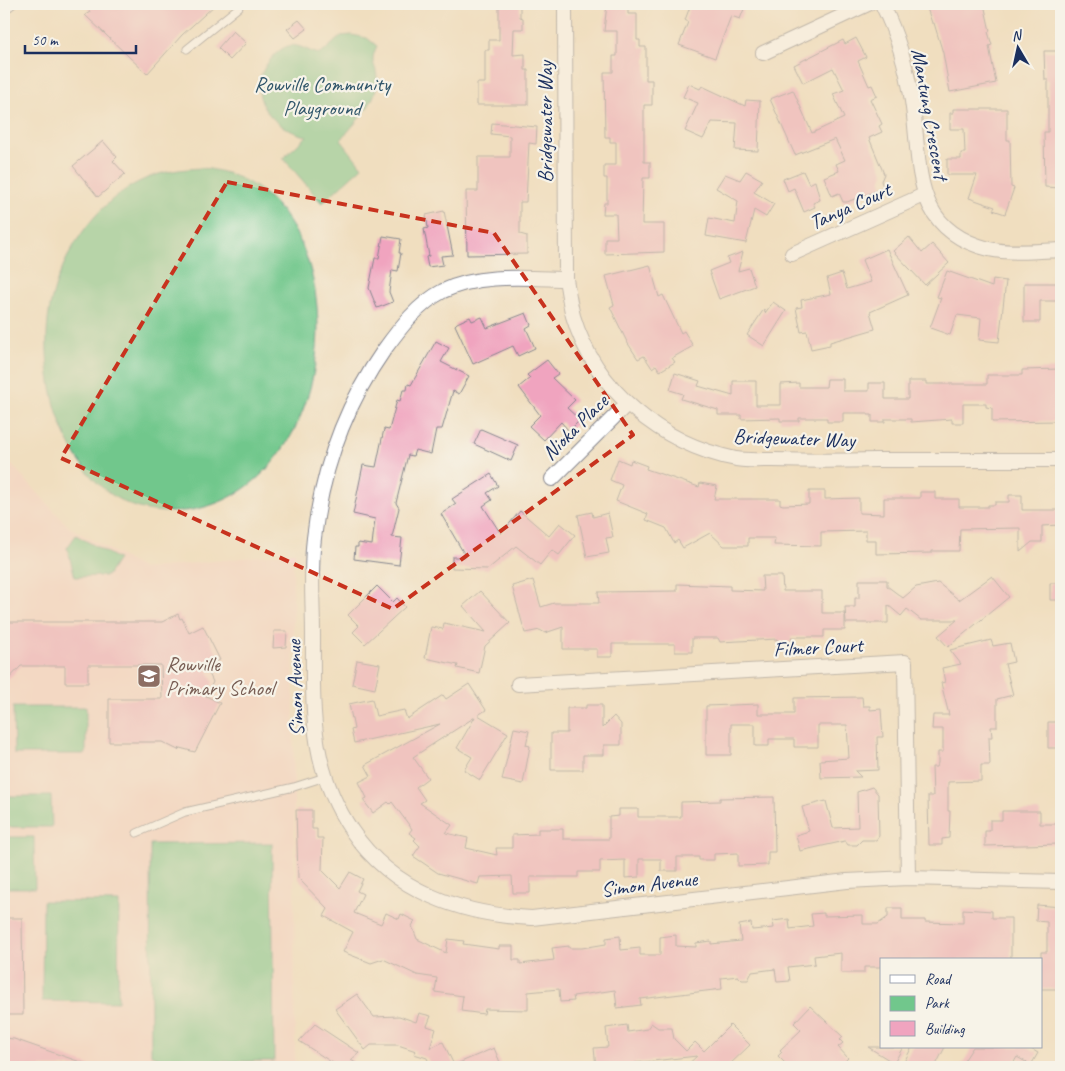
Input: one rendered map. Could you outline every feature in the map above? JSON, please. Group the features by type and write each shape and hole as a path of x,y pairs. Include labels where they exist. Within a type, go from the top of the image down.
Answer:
{"street":[{"name":"Bridgewater Way","path":"565,4 566,279 573,316 583,341 611,386 627,404 655,426 684,443 706,452 738,459 802,461 1061,460"},
{"path":"763,53 868,4"},
{"name":"Mantung Crescent","path":"882,4 894,28 908,82 912,102 917,166 924,195 933,211 946,227 963,239 990,249 1061,250"},
{"name":"Tanya Court","path":"792,254 924,195"},
{"name":"Simon Avenue","path":"566,279 488,279 466,283 443,292 419,308 395,335 353,401 327,466 314,540 313,722 324,777 353,832 390,872 443,903 488,915 532,918 848,881 908,878 1061,882"},
{"name":"Nioka Place","path":"552,479 627,404"},
{"name":"Filmer Court","path":"518,684 905,662 908,878"}],"lane":[{"path":"4,10 13,4"},
{"path":"188,49 239,7 239,4"},
{"path":"137,833 184,812 294,787 324,777"}],"highlighted area":[{"path":"227,182 494,233 633,435 393,609 61,458"}],"shaded area":[{"path":"12,465 69,527 144,569 295,552 293,567 295,1067 4,1067 4,466"}],"green space":[{"name":"Rowville Community Playground","path":"352,35 367,38 377,46 373,57 377,74 374,96 364,112 341,140 362,167 322,203 283,158 307,136 295,133 284,127 266,110 261,100 259,88 261,76 271,59 285,47 292,45 321,54 341,36"},
{"path":"202,168 257,188 294,229 314,285 317,347 304,408 274,461 228,498 166,512 132,506 103,488 81,463 64,432 53,397 47,361 47,326 53,294 59,276 76,242 100,211 113,198 145,179 173,171"},
{"path":"76,535 118,559 107,576 75,577 67,548"},
{"path":"13,707 86,707 86,754 14,754"},
{"path":"4,796 51,796 52,827 4,827"},
{"path":"4,837 34,837 35,888 4,888"},
{"path":"272,843 274,1061 172,1062 151,1055 150,844"},
{"path":"43,901 119,902 118,1002 42,1001"}],"building":[{"path":"85,4 216,4 182,35 147,74 85,15 90,12"},
{"path":"499,4 520,4 520,17 523,18 523,29 514,29 513,55 525,54 525,70 528,70 528,105 477,105 477,83 485,83 485,50 489,50 489,40 499,40"},
{"path":"607,4 628,4 628,14 637,14 637,40 640,40 640,47 646,47 646,80 652,80 652,105 644,105 644,162 650,162 650,178 643,178 642,224 664,224 664,252 605,254 605,238 617,238 616,214 603,214 604,203 607,203 607,178 604,178 604,165 616,165 616,142 610,142 610,137 605,137 604,72 613,72 613,56 617,56 617,31 604,31"},
{"path":"691,4 746,4 740,19 731,16 715,58 679,45 688,22 685,20"},
{"path":"941,4 984,4 990,31 988,32 992,45 989,46 996,83 950,92 943,53 934,23 932,23 927,8"},
{"path":"299,20 307,29 295,38 287,29"},
{"path":"233,31 246,43 230,60 218,48"},
{"path":"856,38 866,57 858,61 869,86 872,85 877,96 870,99 882,124 879,126 882,132 869,138 884,174 881,181 884,188 843,202 839,193 832,196 824,177 839,171 836,164 845,160 835,139 795,155 770,99 793,90 812,133 844,118 833,94 844,90 833,68 803,83 794,65 843,40 845,44"},
{"path":"1044,51 1061,51 1061,188 1045,187 1044,132 1048,132 1048,80 1045,80"},
{"path":"689,84 700,89 702,86 745,106 746,100 760,101 758,151 735,150 737,123 712,122 703,139 685,131 698,103 683,97"},
{"path":"953,109 1007,109 1007,140 1010,140 1011,187 1014,188 1005,214 993,210 995,207 969,198 977,175 947,175 947,159 961,159 961,153 965,153 964,129 950,129 950,113 953,113"},
{"path":"492,123 537,127 536,144 529,143 526,202 520,202 520,234 527,236 527,254 467,255 466,191 478,191 478,157 510,157 510,136 491,134"},
{"path":"103,141 117,157 113,161 125,174 98,197 73,166"},
{"path":"746,171 762,180 754,192 774,204 766,217 754,210 746,243 706,236 709,218 735,223 738,201 716,188 725,174 740,180"},
{"path":"803,171 809,184 815,181 820,200 813,203 815,207 804,212 794,188 788,191 783,179"},
{"path":"444,211 453,255 441,256 443,265 428,267 426,257 429,256 424,229 428,228 426,215"},
{"path":"383,236 401,239 399,253 401,253 398,271 392,270 389,292 393,302 377,308 369,288 375,258 379,258"},
{"path":"909,237 922,253 932,244 949,263 925,285 893,251"},
{"path":"887,249 908,295 870,312 875,329 830,342 830,345 811,349 807,331 801,332 796,308 802,307 801,300 831,294 827,278 842,273 847,289 871,282 862,260"},
{"path":"743,252 738,271 749,268 755,286 719,299 709,271 729,263 727,258"},
{"path":"650,265 659,297 663,295 681,333 684,331 693,346 672,358 675,362 660,371 656,365 652,368 644,356 638,359 627,342 610,307 614,305 606,276"},
{"path":"947,271 992,287 993,279 1006,281 999,342 979,340 981,318 957,315 950,335 930,328 941,298 937,297"},
{"path":"1024,283 1061,283 1061,301 1040,301 1040,322 1024,322"},
{"path":"773,302 786,311 764,346 747,335 764,309 765,313"},
{"path":"526,313 531,325 526,328 535,348 518,356 513,346 473,364 455,325 457,323 470,317 472,321 482,317 487,328"},
{"path":"436,341 449,348 441,362 469,376 459,394 453,391 442,429 436,429 431,454 415,450 413,456 408,455 396,503 399,508 392,537 402,538 399,565 354,559 355,547 358,547 358,543 372,545 375,519 353,514 363,465 376,467 384,429 389,430 397,400 400,401 403,390 407,390 408,384 411,385"},
{"path":"547,360 558,374 552,378 575,400 567,408 580,420 569,431 561,422 544,440 529,426 540,415 519,387 530,378 527,375"},
{"path":"1061,369 1061,421 992,422 992,408 986,407 986,404 963,404 963,423 952,423 952,419 911,422 911,419 885,419 885,422 872,422 872,415 868,415 868,413 843,413 843,422 827,422 827,418 799,418 799,421 780,421 780,418 741,419 741,415 718,415 718,410 681,399 683,394 670,390 675,373 700,381 698,386 733,396 733,381 756,381 756,405 781,405 781,384 799,383 799,387 826,387 827,379 843,379 843,391 869,391 869,383 885,383 885,399 908,399 908,381 926,381 926,384 987,384 987,375 1022,375 1022,370"},
{"path":"481,429 518,445 511,461 474,444"},
{"path":"618,459 630,464 631,460 647,466 646,469 699,487 700,483 717,486 714,499 780,499 780,504 783,505 809,504 809,491 825,491 825,499 859,498 859,513 884,514 884,498 920,498 920,492 935,492 935,499 959,499 959,507 988,507 988,505 995,505 995,502 1009,502 1009,495 1022,495 1022,510 1061,510 1061,525 1042,526 1042,542 1032,542 1020,552 1020,528 960,529 959,551 932,551 932,553 876,554 876,540 866,540 866,531 821,532 821,546 774,545 775,538 748,538 748,546 724,546 710,533 683,548 678,540 674,543 666,528 646,520 648,514 616,501 622,485 610,480"},
{"path":"491,474 498,486 487,493 492,500 483,506 501,534 520,511 549,536 560,523 575,535 559,555 552,550 540,565 516,546 488,569 452,568 452,557 466,557 441,514 456,504 452,499"},
{"path":"592,512 593,517 608,513 613,537 606,538 609,553 587,557 578,515"},
{"path":"762,576 782,576 783,591 822,591 822,613 845,613 845,630 824,630 824,637 791,637 792,642 777,642 777,639 720,642 718,638 692,638 692,652 675,652 675,644 612,644 612,657 597,657 597,649 563,649 563,627 545,633 540,630 525,633 512,586 533,580 541,607 554,603 599,603 598,592 677,591 677,584 730,586 730,590 763,591"},
{"path":"992,576 1009,597 948,647 938,636 957,620 921,620 907,609 901,616 888,605 888,623 846,623 845,607 855,607 855,598 859,598 859,580 887,580 887,586 903,598 916,587 938,583 959,600"},
{"path":"1050,583 1061,583 1061,600 1050,600"},
{"path":"377,586 393,602 397,598 405,607 365,644 353,632 359,626 348,615"},
{"path":"480,591 510,623 485,646 479,673 457,668 458,665 425,658 431,627 443,629 444,623 486,632 463,606"},
{"path":"178,614 189,633 203,626 220,660 206,667 213,682 206,696 220,703 195,752 180,748 178,750 162,742 109,742 109,699 162,699 161,665 88,665 88,683 65,683 65,666 21,666 4,684 4,622 162,622"},
{"path":"274,631 287,631 286,647 273,648"},
{"path":"991,640 993,646 1010,643 1014,662 1005,664 1013,695 997,699 997,727 991,727 992,737 989,737 990,765 981,765 981,781 948,782 949,838 942,839 942,845 929,845 928,796 933,796 932,767 936,767 938,763 938,752 943,752 943,729 932,729 933,715 949,715 941,683 945,682 942,668 961,664 950,650"},
{"path":"357,660 380,664 375,689 352,684"},
{"path":"469,684 486,710 478,715 508,733 480,780 464,770 472,757 457,748 475,717 413,757 428,778 416,787 425,800 420,803 452,825 446,833 468,838 466,848 497,855 496,848 512,848 512,835 538,834 538,829 563,829 563,839 609,839 609,817 619,816 619,809 638,809 638,817 681,817 681,802 720,801 720,798 774,797 775,852 768,852 768,865 738,866 738,853 714,854 714,860 699,860 699,857 677,857 677,871 661,871 661,859 639,859 639,877 625,878 625,860 600,861 600,872 578,872 578,877 530,877 530,893 513,893 512,876 480,877 478,884 438,873 413,856 420,846 414,840 416,838 409,833 412,829 392,802 390,804 388,802 373,813 363,800 367,798 359,782 371,776 365,765 440,724 354,743 351,730 354,729 349,704 372,699 376,716 404,710 407,719 443,695 446,699"},
{"path":"862,697 863,706 870,706 870,710 881,709 883,737 877,737 878,770 855,771 861,777 821,778 820,760 849,758 847,725 818,725 818,747 794,747 794,739 769,739 769,746 755,746 755,724 731,724 731,755 706,755 706,706 758,704 758,714 794,714 794,698"},
{"path":"586,705 602,705 602,728 614,716 621,724 621,745 604,745 604,755 583,755 583,770 551,770 551,733 567,733 567,708 586,708"},
{"path":"1048,722 1061,722 1061,748 1048,748"},
{"path":"514,728 529,731 526,745 530,746 523,784 502,780"},
{"path":"872,787 878,794 879,836 876,840 862,840 857,845 848,845 845,841 800,851 796,835 809,831 802,807 826,801 833,828 858,827 857,792"},
{"path":"296,810 312,810 312,829 317,829 317,838 323,838 322,870 340,888 350,872 363,879 357,891 363,894 354,913 381,924 386,913 399,919 401,914 415,921 412,926 417,939 446,953 448,939 464,941 463,944 499,949 499,946 513,946 513,960 520,960 520,964 554,960 552,948 569,946 569,948 582,948 606,944 606,938 620,936 621,950 640,948 640,955 660,955 660,937 676,935 676,946 696,947 696,943 711,941 711,944 741,941 739,925 751,923 752,930 774,928 773,921 789,919 790,929 813,926 811,914 824,913 824,916 863,915 863,924 878,924 888,917 888,908 902,908 902,920 963,923 963,909 992,911 992,918 1011,918 1011,958 880,958 880,967 864,967 864,973 841,973 841,953 814,956 815,964 788,967 790,981 777,982 775,969 752,972 748,980 742,980 738,976 721,978 722,989 640,999 641,1005 617,1008 615,990 573,996 574,1001 560,1002 559,989 528,992 528,1010 485,1009 484,1014 461,1011 463,996 435,992 437,978 417,975 383,959 371,963 343,952 353,932 324,916 328,909 298,878"},
{"path":"1002,811 1040,811 1040,824 1057,824 1057,831 1061,831 1061,844 985,846 985,831 990,831 990,820 1002,820"},
{"path":"1037,905 1061,907 1061,989 1042,989 1041,952 1047,952 1047,922 1036,921"},
{"path":"4,918 22,918 23,1015 4,1015"},
{"path":"357,994 374,1017 399,1016 416,1022 419,1013 431,1016 427,1026 436,1029 430,1048 443,1042 454,1065 494,1048 502,1067 431,1067 427,1058 414,1054 416,1051 398,1045 371,1045 365,1050 335,1009"},
{"path":"810,1006 843,1037 840,1040 843,1043 838,1047 848,1058 839,1067 789,1067 778,1056 782,1052 780,1050 801,1030 794,1023"},
{"path":"651,1023 658,1028 672,1028 674,1039 686,1051 695,1042 704,1051 730,1025 750,1045 727,1067 685,1067 697,1056 635,1063 636,1067 596,1067 594,1048 608,1047 606,1028 627,1025 628,1032 647,1029"},
{"path":"315,1024 359,1053 351,1060 362,1067 339,1067 299,1041"},
{"path":"4,1038 14,1039 89,1065 89,1067 4,1067"},
{"path":"868,1047 902,1048 894,1063"},
{"path":"911,1048 944,1048 935,1067 915,1067 904,1062"},
{"path":"972,1048 1030,1048 1038,1053 1031,1065 1017,1057 1011,1067 960,1067"}],"place":[{"name":"Rowville Primary School","path":"149,676"}]}
